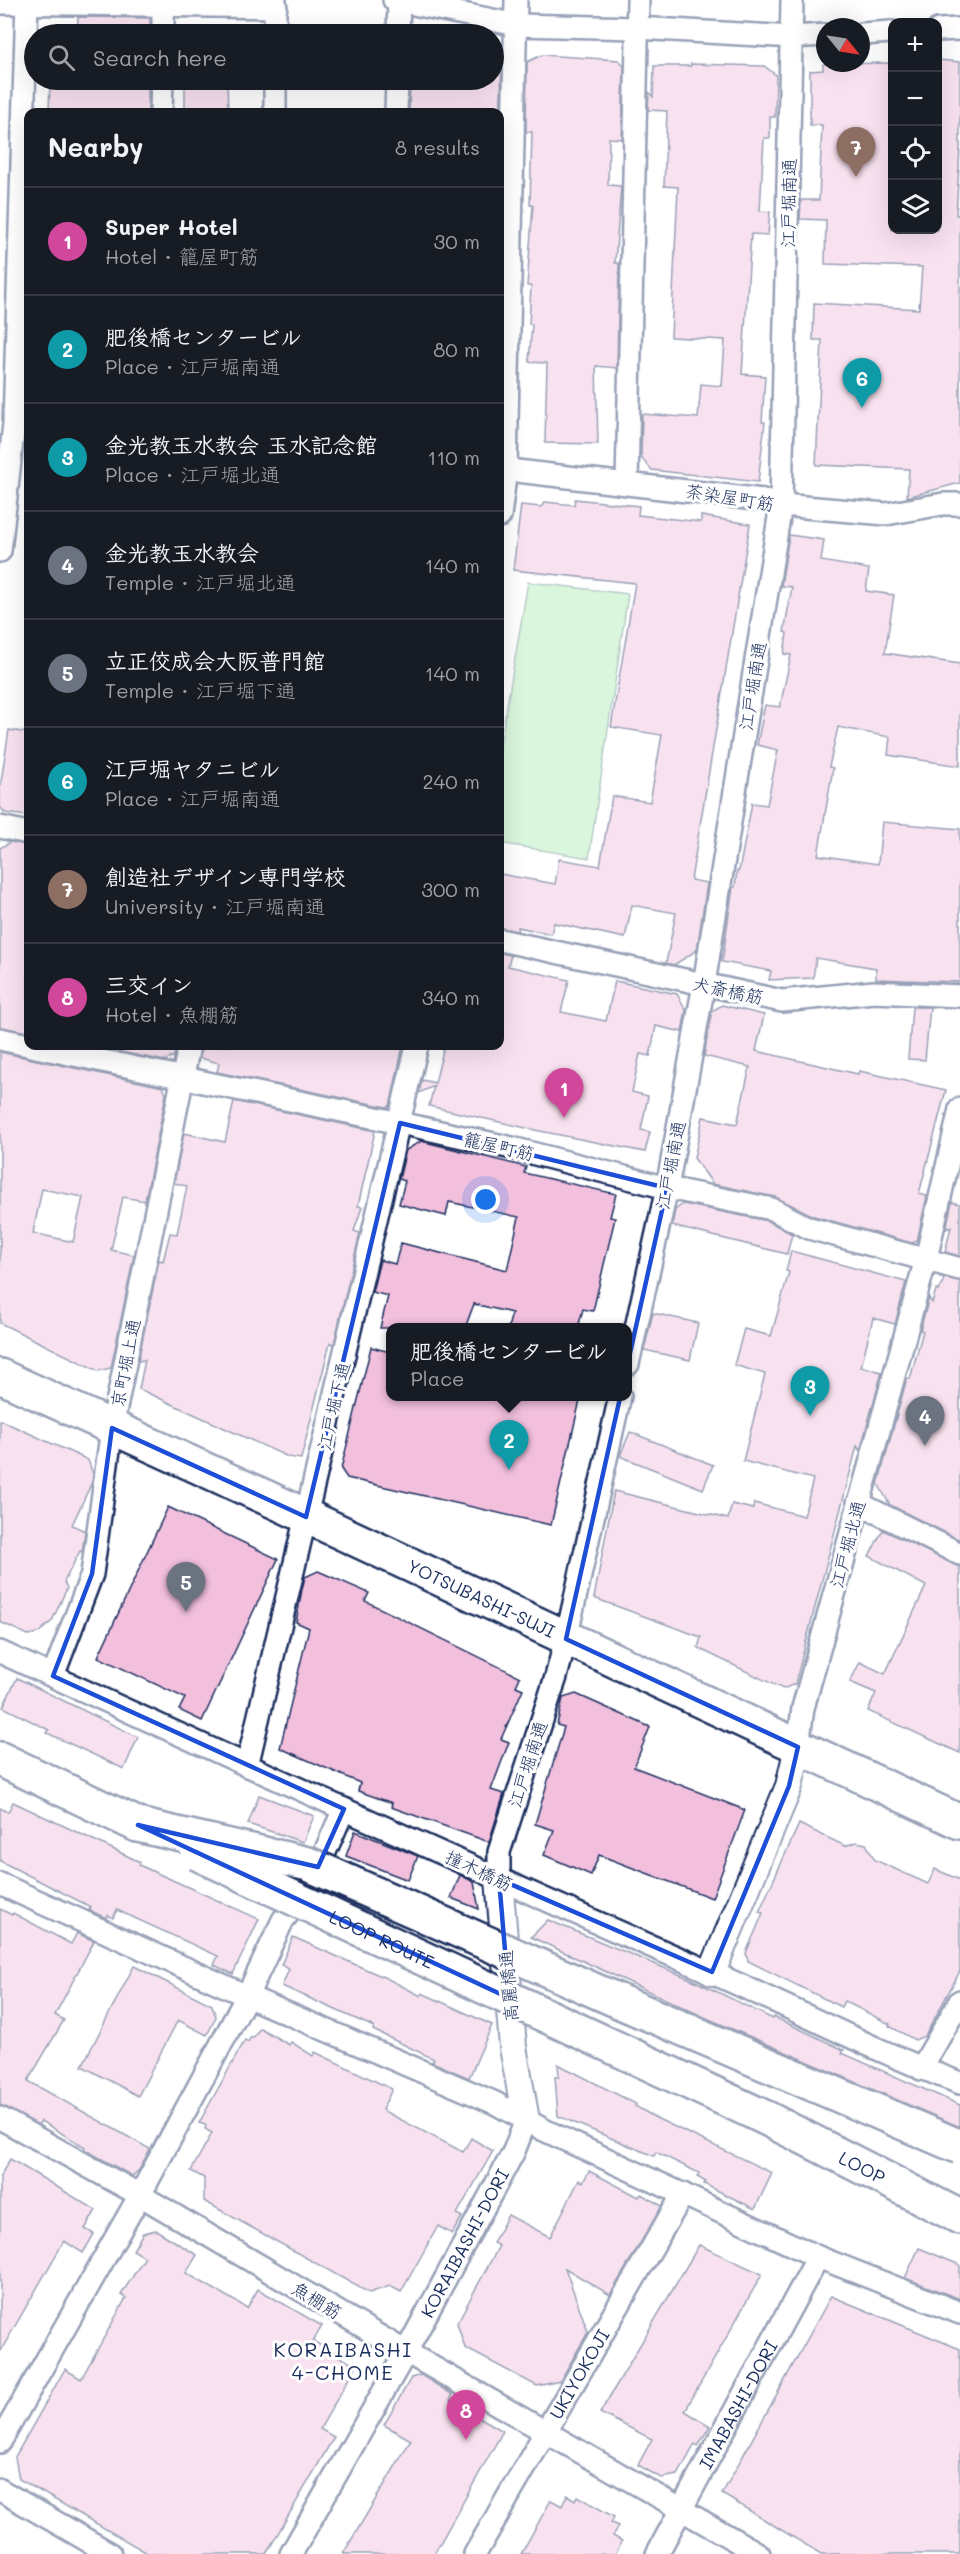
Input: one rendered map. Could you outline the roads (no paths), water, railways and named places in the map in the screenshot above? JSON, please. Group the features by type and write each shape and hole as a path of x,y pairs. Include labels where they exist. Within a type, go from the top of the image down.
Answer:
{"main road":[{"name":"YOTSUBASHI-SUJI","path":"0,1377 960,1822"},
{"name":"LOOP ROUTE","path":"0,1759 766,2118"},
{"path":"138,1825 308,1864 623,2003 960,2147"},
{"path":"766,2118 960,2195"},
{"name":"LOOP","path":"766,2118 960,2217"}],"street":[{"path":"398,24 397,0 517,25 637,28 792,37 816,36"},
{"path":"504,437 516,0"},
{"path":"627,483 638,0"},
{"name":"江戸堀南通","path":"632,1342 667,1188 704,984 781,505 792,0"},
{"path":"26,24 27,2"},
{"path":"0,3 275,3 275,24"},
{"path":"163,3 163,24"},
{"path":"942,30 960,29"},
{"path":"870,33 888,32"},
{"path":"0,551 14,424 24,90"},
{"path":"161,108 162,90"},
{"path":"275,90 275,108"},
{"path":"396,108 397,90"},
{"name":"茶染屋町筋","path":"504,469 763,500 781,505 886,514 943,504 960,504"},
{"path":"0,827 24,832"},
{"name":"犬斎橋筋","path":"504,941 782,1001 874,992 960,996"},
{"name":"籠屋町筋","path":"0,1039 24,1044"},
{"name":"籠屋町筋","path":"54,1050 400,1123 512,1148 667,1188 772,1209 809,1228 960,1269"},
{"name":"京町堀上通","path":"53,1676 92,1574 112,1428 188,1050"},
{"name":"江戸堀下通","path":"247,1766 416,1050"},
{"name":"江戸堀北通","path":"712,1972 789,1785 798,1747 803,1708 926,1259 960,1109"},
{"path":"566,1639 619,1401"},
{"path":"858,1503 960,1554"},
{"name":"江戸堀南通","path":"499,1852 556,1677 566,1639"},
{"name":"撞木橋筋","path":"0,1652 247,1766 712,1972 921,2068 960,2083"},
{"path":"0,2442 140,2195 247,1996 283,1920 310,1886 344,1809"},
{"name":"高麗橋通","path":"499,1852 499,1879 513,2047 526,2120"},
{"path":"0,1884 247,1996 495,2103 526,2120 818,2257 960,2313"},
{"path":"921,2068 960,2001"},
{"name":"魚棚筋","path":"0,2118 140,2195 406,2352 759,2554"},
{"name":"KORAIBASHI-DORI","path":"291,2554 406,2352 514,2151 526,2120"},
{"name":"UKIYOKOJI","path":"475,2554 683,2194"},
{"name":"IMABASHI-DORI","path":"657,2554 683,2510 818,2257"},
{"path":"0,2490 111,2554"}],"place":[{"name":"創造社デザイン専門学校","path":"856,177"},
{"name":"江戸堀ヤタニビル","path":"862,408"},
{"name":"Super Hotel","path":"564,1118"},
{"name":"金光教玉水教会 玉水記念館","path":"810,1416"},
{"name":"金光教玉水教会","path":"925,1446"},
{"name":"肥後橋センタービル","path":"509,1470"},
{"name":"立正佼成会大阪普門館","path":"186,1612"},
{"name":"三交イン","path":"466,2440"}],"district":[{"name":"KORAIBASHI 4-CHOME","path":"343,2360"}]}
